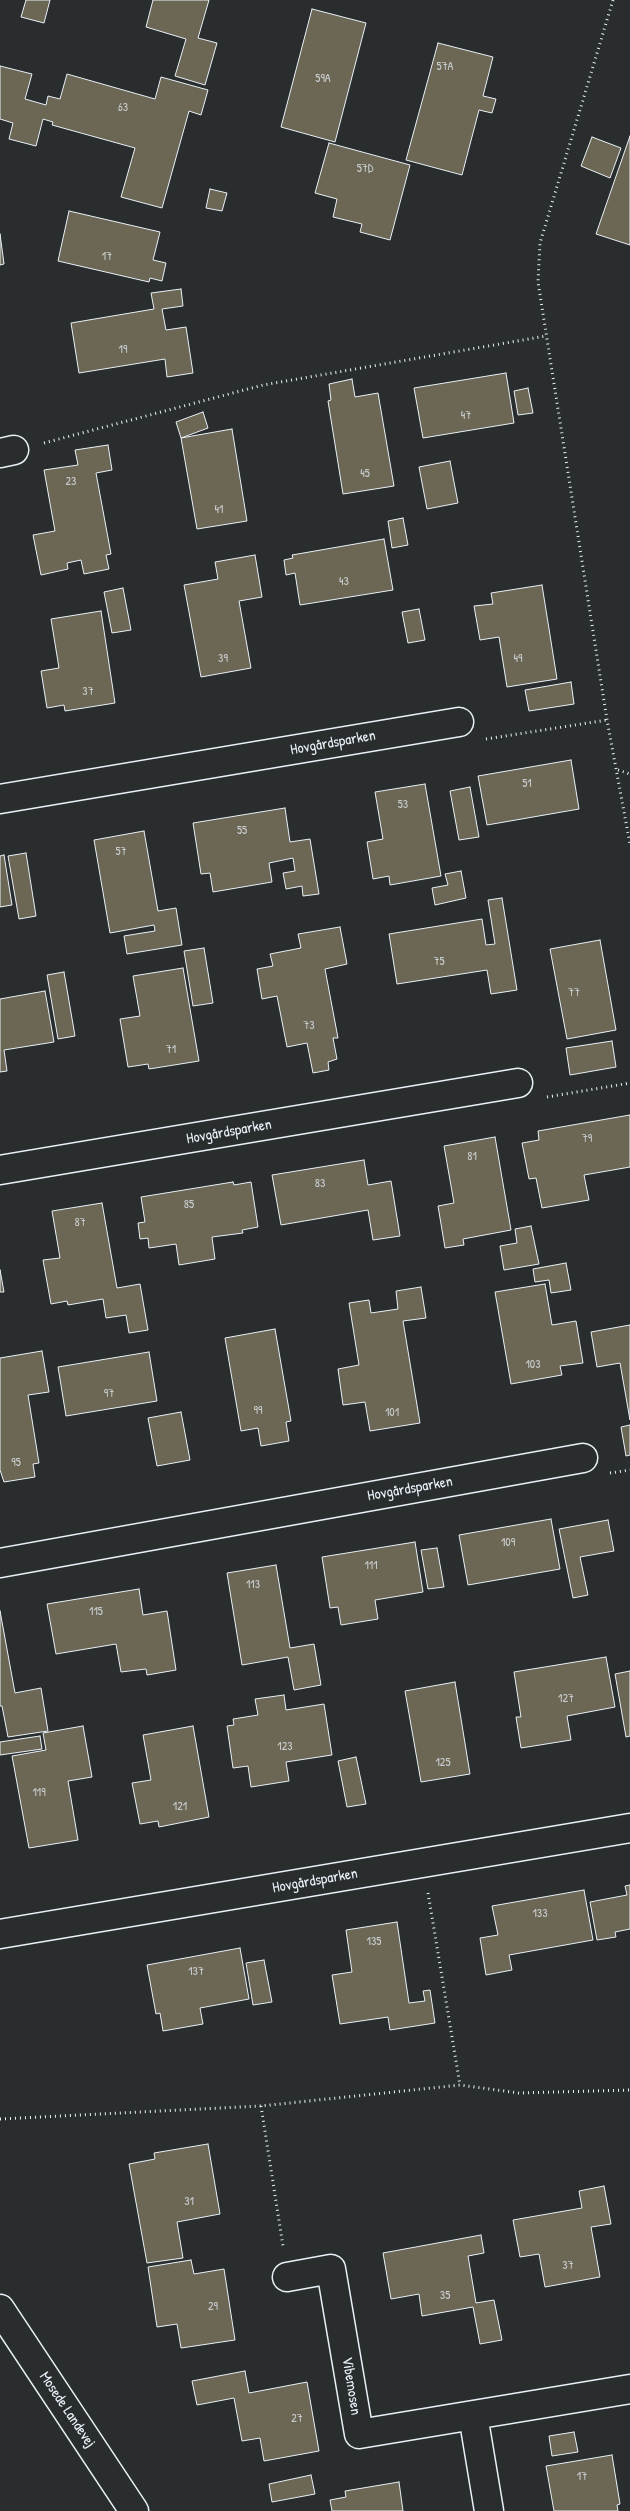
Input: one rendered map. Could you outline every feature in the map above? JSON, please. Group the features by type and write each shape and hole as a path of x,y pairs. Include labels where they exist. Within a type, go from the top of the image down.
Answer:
{"street":[{"name":"Hovgårdsparken","path":"0,800 459,722"},
{"name":"Hovgårdsparken","path":"0,1170 518,1084"},
{"name":"Hovgårdsparken","path":"0,1563 583,1458"},
{"name":"Hovgårdsparken","path":"0,1934 630,1828"},
{"name":"Vibemosen","path":"287,2277 331,2269 359,2434 630,2389"},
{"name":"Mosede Landevej","path":"0,2309 134,2511"},
{"path":"473,2415 490,2511"}],"path":[{"path":"613,0 540,244 538,282 607,720 618,770 630,844"},
{"path":"7,451 102,429 263,384 546,336"},
{"path":"459,722 475,741 607,720"},
{"path":"618,770 630,774"},
{"path":"518,1084 534,1099 630,1083"},
{"path":"423,1863 460,2085"},
{"path":"0,2119 261,2106 460,2085 520,2093 630,2090"},
{"path":"261,2106 287,2277"}],"building":[{"path":"26,0 50,0 44,23 21,17"},
{"path":"153,0 209,0 198,38 217,43 205,85 175,76 186,39 146,27"},
{"path":"312,9 366,23 335,142 281,127"},
{"path":"438,43 493,57 483,96 496,99 492,113 479,110 462,175 406,160"},
{"path":"0,66 32,74 25,99 46,105 48,96 60,99 67,74 155,99 161,77 208,90 201,115 189,111 162,208 121,197 135,148 52,125 53,122 43,119 36,146 9,139 13,123 0,119"},
{"path":"630,136 630,245 596,234"},
{"path":"592,137 621,148 610,178 581,166"},
{"path":"329,143 410,165 390,240 360,232 362,224 333,217 337,199 315,193"},
{"path":"210,189 227,193 222,211 206,208"},
{"path":"69,211 160,232 153,260 166,263 162,281 150,278 149,282 58,261"},
{"path":"0,234 4,264 0,265"},
{"path":"181,289 183,306 162,309 166,330 186,327 193,373 167,377 165,359 79,373 71,323 154,309 151,293"},
{"path":"506,373 514,423 423,438 414,388"},
{"path":"352,379 355,397 378,393 394,486 343,494 328,401 331,400 329,384"},
{"path":"528,388 533,413 518,415 514,391"},
{"path":"203,412 208,428 181,438 176,422"},
{"path":"232,429 247,521 197,529 181,438"},
{"path":"108,445 112,470 96,473 111,554 106,555 109,569 84,574 81,560 67,563 68,569 41,575 33,535 55,531 44,470 78,465 75,450"},
{"path":"450,461 458,503 427,509 419,467"},
{"path":"403,518 408,545 392,548 388,521"},
{"path":"384,539 393,590 300,605 295,573 286,575 284,560 293,558 292,555"},
{"path":"255,555 262,597 239,601 251,668 201,677 184,585 218,579 215,562"},
{"path":"542,585 557,679 507,687 499,637 480,640 474,606 493,604 491,593"},
{"path":"123,588 131,630 112,633 104,592"},
{"path":"419,609 425,640 408,643 402,612"},
{"path":"101,611 115,703 65,711 64,705 47,708 41,671 59,668 51,619"},
{"path":"571,682 574,704 529,711 525,690"},
{"path":"571,760 579,809 487,825 478,776"},
{"path":"425,784 441,876 390,885 389,876 373,879 367,842 383,839 375,792"},
{"path":"470,787 479,837 459,840 450,791"},
{"path":"285,808 290,842 310,839 319,894 303,896 302,886 286,889 283,873 295,871 293,858 269,863 272,882 213,892 210,873 201,874 193,823"},
{"path":"144,831 158,911 176,908 182,945 127,954 124,936 155,931 154,925 110,933 94,840"},
{"path":"26,853 36,916 19,919 8,856"},
{"path":"4,855 12,905 0,907 0,856"},
{"path":"461,871 466,898 435,905 432,888 448,885 445,874"},
{"path":"502,898 517,990 491,994 487,970 397,984 389,934 482,919 486,945 495,944 488,900"},
{"path":"340,927 347,964 325,969 338,1038 333,1038 337,1059 328,1062 329,1070 313,1073 307,1043 287,1047 277,996 262,999 257,969 273,966 270,954 301,948 298,934"},
{"path":"600,940 616,1030 567,1039 550,949"},
{"path":"204,948 213,1003 193,1006 184,951"},
{"path":"183,968 199,1061 149,1069 148,1064 128,1067 120,1019 140,1016 133,976"},
{"path":"64,972 75,1036 58,1039 47,975"},
{"path":"45,991 54,1042 4,1050 7,1071 0,1072 0,999"},
{"path":"612,1041 616,1067 570,1075 566,1048"},
{"path":"630,1115 630,1167 584,1175 589,1200 542,1208 536,1178 529,1179 522,1143 539,1140 538,1131"},
{"path":"495,1137 511,1230 463,1239 464,1245 445,1248 438,1206 454,1203 444,1146"},
{"path":"364,1160 368,1185 391,1181 400,1236 373,1240 368,1210 281,1225 272,1175"},
{"path":"233,1182 234,1185 251,1182 258,1227 242,1230 243,1233 212,1237 215,1259 179,1265 176,1244 149,1248 148,1238 140,1239 138,1223 145,1222 141,1197"},
{"path":"102,1203 117,1288 140,1284 148,1330 129,1333 126,1315 106,1318 103,1299 68,1305 67,1301 51,1304 43,1260 60,1258 52,1211"},
{"path":"531,1226 539,1264 504,1270 500,1246 517,1243 515,1229"},
{"path":"566,1263 571,1290 551,1293 549,1280 535,1282 533,1269"},
{"path":"0,1270 4,1292 0,1292"},
{"path":"545,1284 552,1325 576,1321 583,1363 560,1366 562,1375 511,1384 495,1292"},
{"path":"421,1287 426,1318 403,1321 420,1423 370,1431 365,1402 343,1405 338,1369 359,1365 349,1303 369,1300 371,1313 398,1309 396,1291"},
{"path":"630,1325 630,1420 620,1363 597,1367 591,1332"},
{"path":"275,1329 291,1421 286,1422 289,1441 261,1446 258,1428 241,1431 225,1338"},
{"path":"42,1351 49,1392 28,1395 39,1463 33,1464 35,1477 4,1482 0,1470 0,1358"},
{"path":"149,1352 157,1401 66,1416 58,1367"},
{"path":"181,1412 190,1460 157,1466 148,1418"},
{"path":"630,1425 630,1455 626,1456 621,1427"},
{"path":"551,1519 560,1569 468,1585 459,1535"},
{"path":"608,1520 614,1551 580,1557 588,1595 573,1598 559,1529"},
{"path":"415,1542 423,1592 375,1600 378,1619 341,1625 338,1607 330,1608 322,1557"},
{"path":"437,1548 444,1587 428,1589 421,1550"},
{"path":"276,1565 290,1648 314,1644 321,1685 294,1690 288,1657 242,1665 227,1573"},
{"path":"139,1589 143,1615 167,1611 176,1670 147,1675 146,1669 121,1672 116,1644 56,1654 47,1604"},
{"path":"0,1611 15,1693 41,1688 48,1731 8,1737 2,1706 0,1706"},
{"path":"606,1657 615,1707 567,1716 571,1740 521,1748 516,1717 521,1717 514,1672"},
{"path":"630,1671 630,1736 626,1737 615,1674"},
{"path":"455,1682 470,1774 421,1782 405,1691"},
{"path":"284,1695 286,1710 324,1704 332,1755 286,1762 289,1781 251,1787 248,1766 233,1768 227,1726 234,1725 233,1719 258,1715 255,1699"},
{"path":"83,1726 92,1777 68,1781 78,1840 29,1848 12,1756 46,1750 43,1733"},
{"path":"193,1726 209,1817 159,1827 158,1821 140,1824 132,1783 151,1780 143,1735"},
{"path":"40,1736 42,1749 0,1755 0,1742"},
{"path":"356,1757 366,1804 347,1807 338,1761"},
{"path":"630,1885 630,1929 615,1932 616,1937 597,1940 590,1902 627,1895 625,1886"},
{"path":"584,1890 593,1940 509,1955 512,1970 486,1975 480,1938 498,1935 492,1906"},
{"path":"397,1922 409,2003 425,2001 423,1991 430,1990 435,2023 390,2030 388,2017 340,2024 332,1975 352,1972 346,1930"},
{"path":"240,1948 249,1999 200,2008 203,2024 163,2031 160,2013 156,2014 147,1965"},
{"path":"264,1960 272,2002 253,2005 246,1963"},
{"path":"208,2144 220,2214 177,2222 183,2258 147,2263 129,2164 155,2159 154,2153"},
{"path":"604,2186 611,2224 591,2227 600,2277 545,2287 539,2254 520,2257 513,2220 582,2208 579,2191"},
{"path":"481,2235 484,2253 468,2256 476,2303 494,2300 502,2340 480,2344 473,2307 422,2316 419,2294 391,2299 383,2253"},
{"path":"191,2260 194,2274 224,2269 235,2340 181,2348 177,2324 157,2327 148,2267"},
{"path":"245,2371 249,2393 307,2382 319,2451 264,2461 260,2438 242,2441 234,2398 197,2405 192,2381"},
{"path":"574,2432 578,2452 552,2456 549,2436"},
{"path":"612,2455 620,2504 617,2505 618,2511 554,2511 546,2466"},
{"path":"311,2475 315,2494 272,2502 269,2484"},
{"path":"399,2482 403,2511 332,2511 330,2500 346,2497 345,2491"}]}
